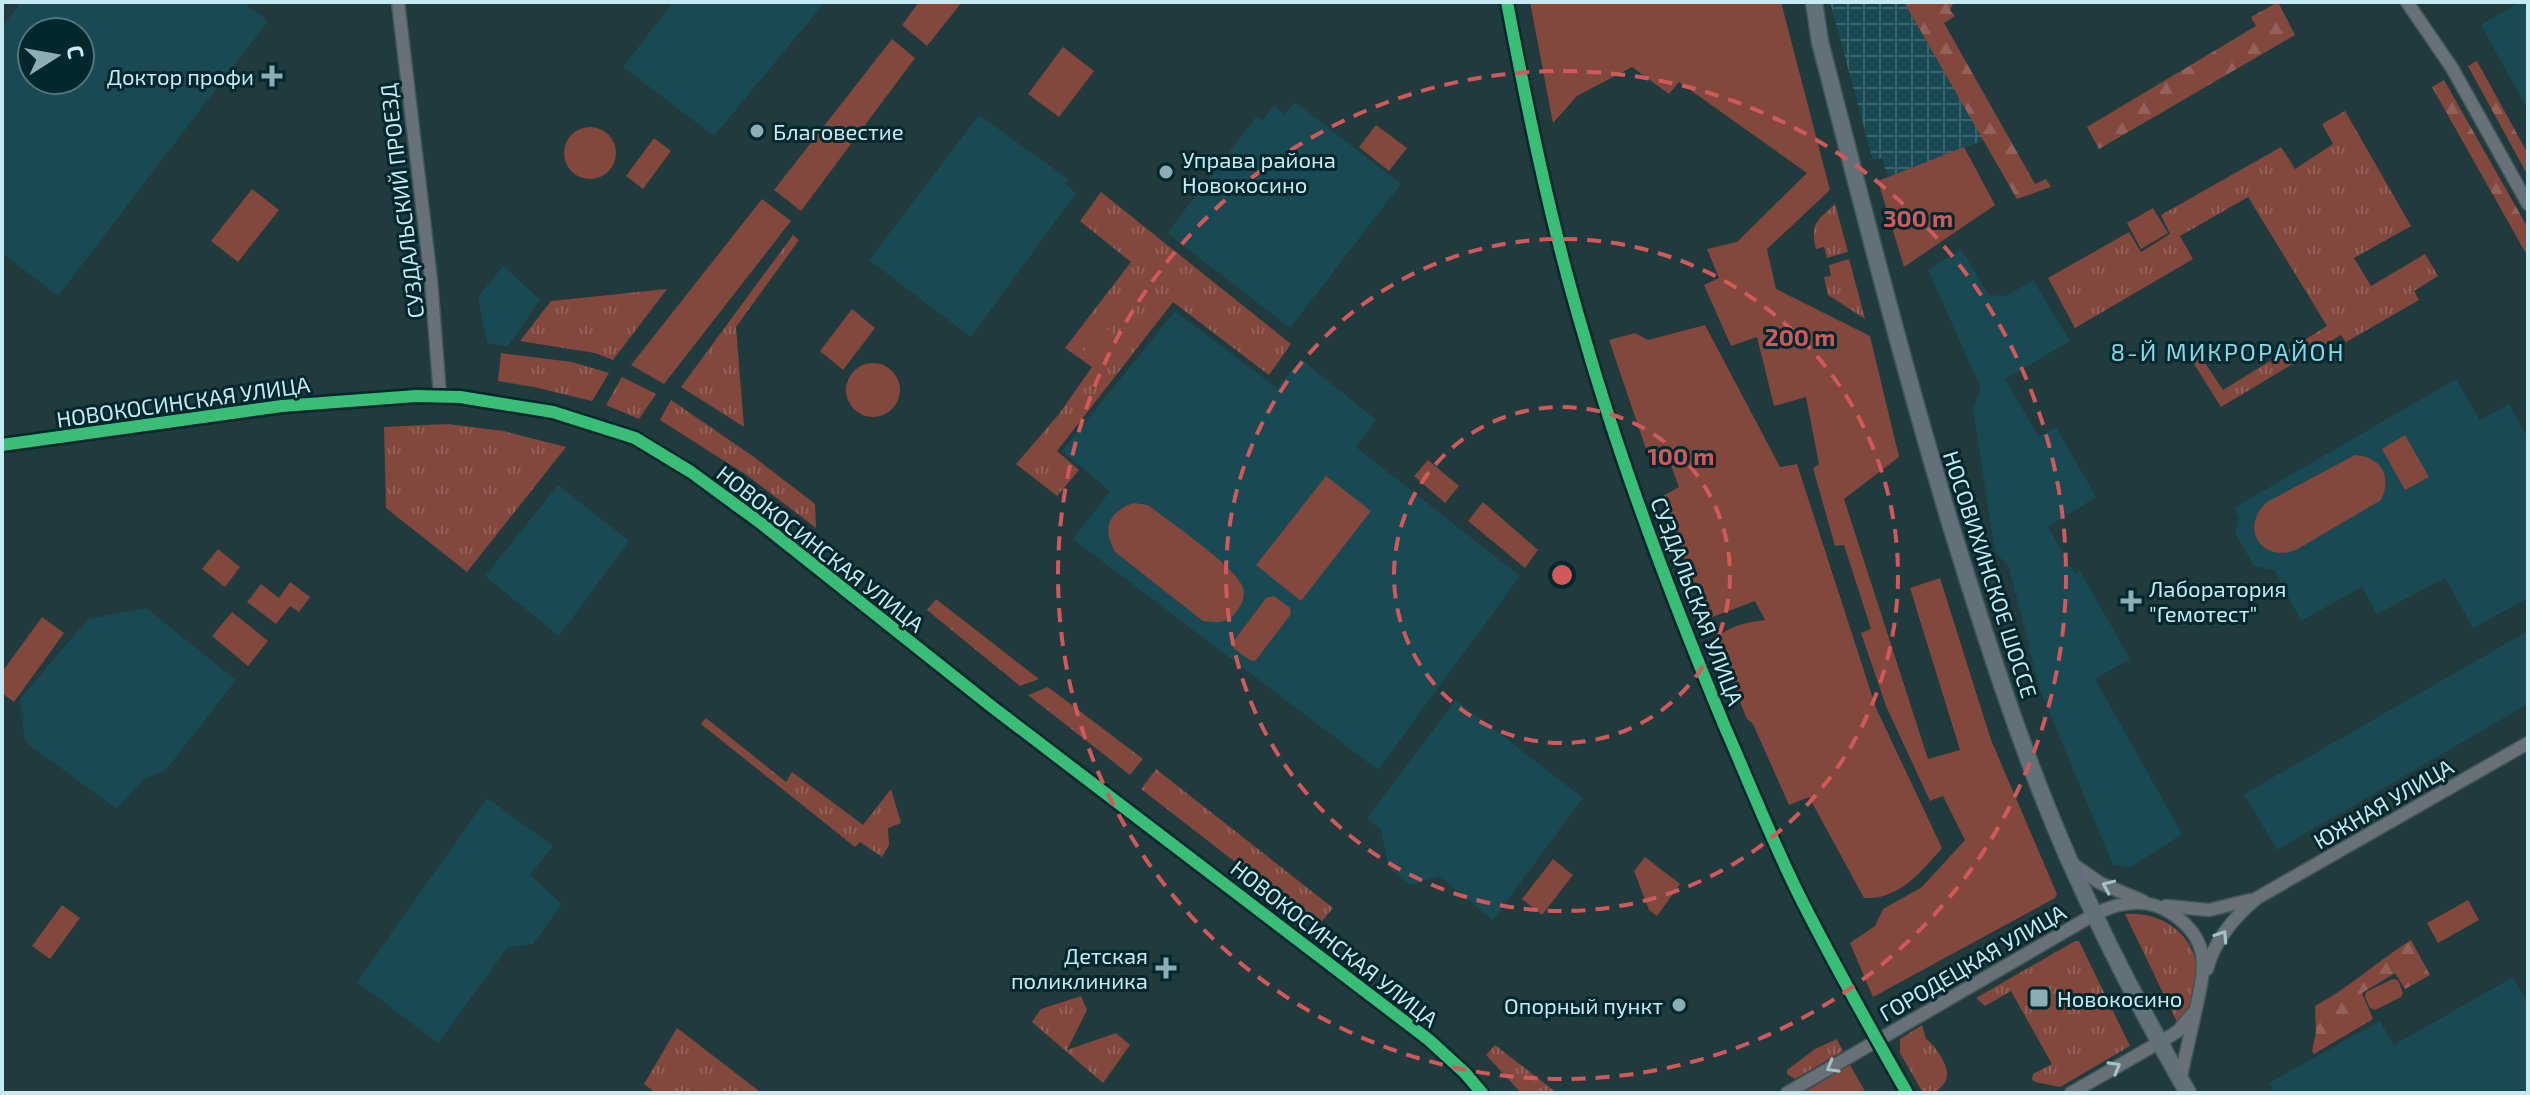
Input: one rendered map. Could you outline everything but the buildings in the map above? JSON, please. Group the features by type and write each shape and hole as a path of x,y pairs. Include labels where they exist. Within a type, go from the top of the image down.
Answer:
{"main road":[{"name":"НОСОВИХИНСКОЕ ШОССЕ","path":"1803,2 1820,42"},
{"name":"НОСОВИХИНСКОЕ ШОССЕ","path":"1814,2 1820,42 1891,319 1966,576 2013,716 2070,861 2184,1086"}],"street":[{"name":"СУЗДАЛЬСКИЙ ПРОЕЗД","path":"398,2 431,280 440,396"},
{"name":"СУЗДАЛЬСКАЯ УЛИЦА","path":"1507,2 1535,142 1568,280 1607,412 1640,507 1694,653 1799,897 1907,1093"},
{"path":"2407,2 2452,68 2528,204"},
{"name":"НОВОКОСИНСКАЯ УЛИЦА","path":"2,445 282,406 368,398 440,396 525,406 577,417 635,438 673,460 762,524 1002,715 1437,1047 1482,1093"},
{"name":"ЮЖНАЯ УЛИЦА","path":"2154,905 2209,910 2257,898 2528,743"},
{"path":"2070,861 2100,883 2176,916 2194,935 2204,961 2203,985"},
{"name":"ЮЖНАЯ УЛИЦА","path":"2184,1086 2196,1008 2215,946 2257,898"},
{"name":"ГОРОДЕЦКАЯ УЛИЦА","path":"1787,1093 2095,914 2117,905 2154,905"},
{"path":"2071,1093 2178,1031 2196,1008"}],"shaded area":[{"path":"21,2 243,2 268,21 58,296 2,253 2,27"},
{"path":"673,2 825,2 714,136 623,67"},
{"path":"1830,2 1904,2 1984,140 1888,177 1882,158 1873,160"},
{"path":"2520,2 2528,2 2528,110 2481,25"},
{"path":"1295,102 1401,184 1290,328 1167,233 1256,117 1262,121 1274,106 1285,114"},
{"path":"979,115 1068,179 1065,184 1076,193 971,337 869,260"},
{"path":"1961,249 1989,295 2006,296 2033,280 2070,341 2005,379 2039,437 2056,427 2096,497 2048,527 2075,574 2080,571 2130,659 2095,679 2182,834 2131,867 2113,865 2040,690 2009,567 1995,552 1973,408 1981,389 1928,270"},
{"path":"503,266 540,300 508,346 487,343 478,297"},
{"path":"1175,311 1277,388 1301,359 1376,420 1356,447 1520,576 1378,770 1073,539 1110,491 1062,451"},
{"path":"2456,379 2480,420 2509,404 2528,438 2528,598 2473,628 2445,578 2377,614 2362,587 2301,621 2274,570 2254,566 2235,533 2239,517 2234,508"},
{"path":"558,485 629,541 559,636 485,576"},
{"path":"146,608 236,680 165,771 144,779 117,809 25,742 20,699 88,619"},
{"path":"2528,631 2528,704 2277,850 2244,794"},
{"path":"1456,700 1583,798 1493,920 1439,876 1410,885 1389,868 1381,830 1367,818"},
{"path":"487,798 553,846 530,875 562,904 533,944 508,947 438,1043 357,982"},
{"path":"2513,977 2528,1003 2528,1093 2274,1093 2269,1083 2380,1021 2394,1045"}],"green space":[{"path":"919,2 962,2 927,46 902,25"},
{"path":"1530,2 1781,2 1830,190 1767,249 1776,289 1870,336 1899,457 1844,499 1928,759 1960,750 1910,588 1940,578 1991,740 2057,894 2055,898 1873,997 1850,943 1875,926 1883,909 1922,887 1965,840 1943,796 1930,801 1886,706 1861,633 1871,629 1844,545 1835,546 1813,468 1819,464 1806,397 1774,406 1757,337 1731,346 1704,285 1719,278 1707,249 1737,242 1807,173 1679,82 1669,94 1632,67 1577,96 1553,123"},
{"path":"1904,2 1954,2 1950,10 1955,16 1944,23 2035,184 2046,179 2051,187 2017,199"},
{"path":"2278,2 2295,35 2099,149 2087,127 2256,26 2251,17"},
{"path":"892,39 915,58 801,211 774,190"},
{"path":"1063,47 1094,71 1059,117 1028,94"},
{"path":"2477,61 2528,154 2528,176 2468,66"},
{"path":"2444,80 2528,228 2528,257 2432,87"},
{"path":"2345,111 2411,226 2354,258 2371,286 2425,254 2438,276 2414,291 2419,300 2346,342 2341,335 2221,407 2191,359 2199,354 2223,390 2327,326 2248,197 2180,236 2193,259 2075,328 2048,278 2129,232 2141,252 2170,234 2161,215 2281,147 2295,169 2333,144 2322,124"},
{"path":"1376,125 1407,148 1389,171 1359,147"},
{"path":"590,127 609,134 616,153 609,172 590,179 571,172 564,153 571,134"},
{"path":"654,138 671,151 643,189 626,176"},
{"path":"1964,147 1995,205 1904,267 1878,181"},
{"path":"252,189 279,210 238,262 211,241"},
{"path":"1101,192 1291,344 1269,375 1173,302 1057,451 1079,470 1057,496 1016,464 1059,414 1092,367 1065,348 1131,262 1080,221"},
{"path":"762,199 791,221 664,384 631,365"},
{"path":"1835,204 1848,252 1827,258 1824,247 1816,249 1814,233 1819,219"},
{"path":"2153,208 2168,233 2141,249 2127,223"},
{"path":"793,235 799,240 736,327 744,427 681,387"},
{"path":"1849,259 1865,319 1828,295 1824,277 1831,276 1829,265"},
{"path":"667,289 613,360 595,353 520,341 551,301"},
{"path":"852,309 875,328 843,370 820,351"},
{"path":"1705,325 1780,467 1797,464 1876,708 1942,848 1908,883 1888,894 1864,898 1809,797 1789,805 1753,724 1747,719 1715,641 1731,628 1765,620 1755,601 1707,619 1661,497 1679,487 1665,449 1647,452 1609,340 1635,333 1648,340"},
{"path":"1104,326 1120,339 1100,364 1084,352"},
{"path":"501,353 572,362 609,373 592,401 498,381"},
{"path":"873,363 892,371 900,390 892,409 873,417 854,409 846,390 854,371"},
{"path":"622,377 656,394 639,419 606,405"},
{"path":"671,400 815,504 816,528 748,476 660,420"},
{"path":"448,424 503,431 566,447 467,572 386,508 384,427"},
{"path":"2405,435 2429,477 2405,490 2382,449"},
{"path":"2355,455 2372,460 2382,470 2385,484 2381,500 2296,550 2273,552 2264,547 2255,532 2255,522 2267,502"},
{"path":"1428,460 1459,486 1445,503 1414,476"},
{"path":"1326,476 1371,511 1301,601 1256,565"},
{"path":"1483,502 1538,550 1525,568 1468,521"},
{"path":"1133,503 1148,505 1216,557 1238,579 1244,592 1240,607 1233,616 1221,622 1203,621 1115,552 1109,536 1110,522 1118,512"},
{"path":"218,549 240,567 225,587 202,569"},
{"path":"290,582 310,597 299,612 290,606 276,624 247,602 261,584 279,598"},
{"path":"1274,596 1290,608 1291,614 1256,660 1251,661 1233,648 1233,642 1266,598"},
{"path":"936,599 1039,679 1020,686 927,610"},
{"path":"232,612 268,641 248,666 212,636"},
{"path":"42,617 64,633 14,702 2,693 2,672"},
{"path":"1048,687 1143,759 1130,775 1028,695"},
{"path":"706,718 786,782 792,772 863,825 891,789 901,823 888,828 889,845 882,857 860,842 855,847 701,724"},
{"path":"1156,769 1333,908 1318,926 1141,789"},
{"path":"1645,857 1680,884 1657,916 1649,910 1634,871"},
{"path":"1553,859 1573,875 1542,915 1522,899"},
{"path":"2468,900 2479,920 2438,943 2427,923"},
{"path":"62,905 80,918 50,959 32,946"},
{"path":"2125,914 2147,916 2166,923 2181,934 2192,949 2197,966 2196,985 2190,1004 2177,1022"},
{"path":"2411,940 2430,975 2405,989 2395,973 2362,993 2373,1019 2314,1054 2315,1006"},
{"path":"2079,941 2130,1046 2060,1087 2032,1079 2033,1074 2052,1064 2011,991 1985,1006 1976,998"},
{"path":"2393,979 2398,980 2403,993 2401,997 2375,1010 2370,1008 2366,992"},
{"path":"1081,996 1087,1010 1067,1050 1116,1033 1130,1045 1103,1083 1032,1022 1041,1009"},
{"path":"1922,1025 1926,1039 1940,1055 1947,1071 1946,1080 1935,1093 1923,1093 1900,1053 1900,1039"},
{"path":"677,1028 759,1091 656,1093 644,1084"},
{"path":"1837,1039 1843,1051 1795,1079 1787,1074 1787,1070 1815,1049"},
{"path":"1495,1045 1557,1093 1521,1093 1486,1055"},
{"path":"1850,1065 1866,1093 1803,1093"}],"cycle path":[{"path":"1507,2 1541,168 1571,291 1648,531 1704,677 1780,855 1825,946 1907,1093"},
{"path":"2,445 282,406 416,396 460,397 553,412 635,438 691,472 762,524 991,706 1429,1040 1482,1093"}],"place":[{"name":"Доктор профи","path":"272,76"},
{"name":"Благовестие","path":"757,131"},
{"name":"Управа района Новокосино","path":"1166,172"},
{"name":"Лаборатория \"Гемотест\"","path":"2131,601"},
{"name":"Детская поликлиника","path":"1166,968"},
{"name":"Новокосино","path":"2039,998"},
{"name":"Опорный пункт","path":"1679,1005"}],"district":[{"name":"8-Й МИКРОРАЙОН","path":"2228,351"}]}
